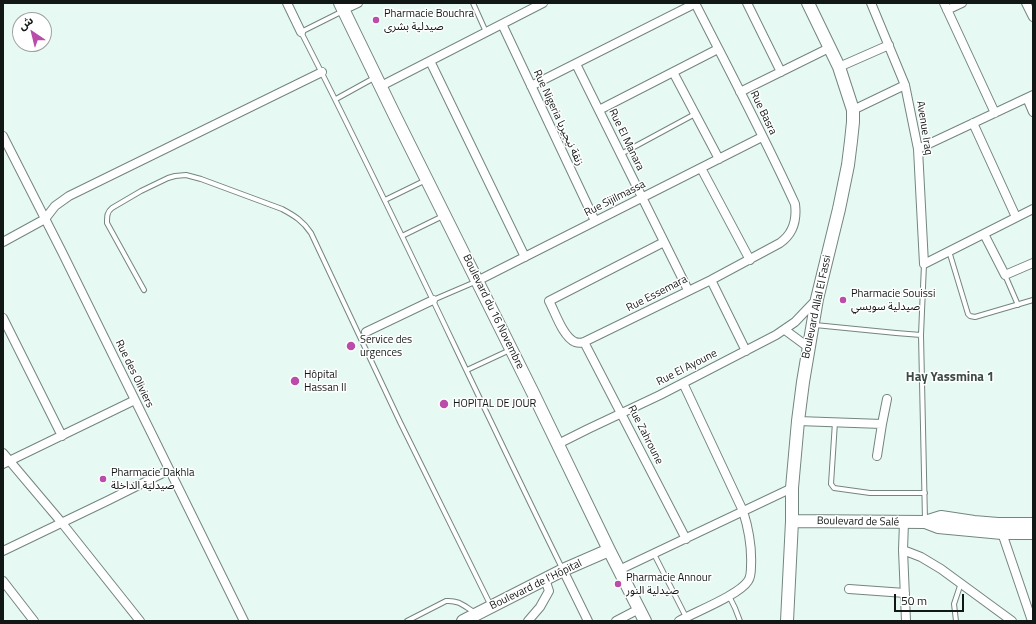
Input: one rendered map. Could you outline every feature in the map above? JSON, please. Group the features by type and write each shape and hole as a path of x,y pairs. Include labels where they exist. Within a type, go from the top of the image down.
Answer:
{"street":[{"path":"287,3 302,32"},
{"path":"342,7 358,3"},
{"path":"379,81 430,61 543,3"},
{"path":"531,86 696,3"},
{"name":"Rue Basra","path":"696,3 795,204 796,218 789,234"},
{"path":"747,3 781,72"},
{"name":"Boulevard Allal El Fassi","path":"787,621 792,521 792,488 802,382 817,299 848,165 853,110 839,68 808,3"},
{"name":"Avenue Iraq","path":"871,3 905,85 918,149 924,264"},
{"path":"962,3 946,7 995,113"},
{"path":"1026,3 1033,17"},
{"name":"Boulevard du 16 Novembre","path":"342,7 645,621"},
{"name":"Rue Nigeria زنقة نيجيريا","path":"502,24 595,221"},
{"path":"839,68 889,44"},
{"path":"740,92 829,48"},
{"path":"599,110 718,49"},
{"path":"430,61 525,257"},
{"name":"Rue El Manara","path":"576,64 688,290"},
{"path":"3,242 45,219 55,206 69,196 322,72"},
{"path":"673,72 719,159"},
{"path":"853,110 905,85"},
{"path":"918,149 1030,96 1033,112"},
{"path":"973,123 1016,218"},
{"name":"Rue des Oliviers","path":"3,136 244,621"},
{"name":"Rue Sijilmassa","path":"477,281 762,137"},
{"path":"701,168 750,260"},
{"path":"924,264 1033,209"},
{"name":"Rue Essemara","path":"584,342 750,260 784,241 789,234"},
{"path":"984,234 1005,274 1033,263"},
{"path":"584,342 574,342 567,336 549,301 664,242"},
{"path":"711,280 746,351"},
{"name":"Rue El Ayoune","path":"558,444 683,383 785,330 795,322 817,299"},
{"path":"366,332 433,300"},
{"path":"3,320 62,436"},
{"path":"785,330 808,347"},
{"name":"Rue Zahroune","path":"584,342 686,538"},
{"path":"682,619 728,596 744,585 750,577 752,554 743,511 683,383"},
{"path":"6,462 135,400"},
{"path":"877,456 887,400"},
{"path":"798,421 882,424"},
{"path":"3,453 6,462 62,523 140,621"},
{"path":"3,551 169,470"},
{"path":"619,570 792,488"},
{"name":"Boulevard de Salé","path":"792,521 925,522 941,517 974,522 1000,529 1033,533"},
{"path":"904,522 903,550 906,621"},
{"name":"Boulevard de Salé","path":"1000,529 1033,524"},
{"path":"1000,529 1032,621"},
{"name":"Boulevard de l'Hôpital","path":"463,621 545,579 609,550"},
{"path":"903,550 929,562 961,583 1012,621"},
{"path":"564,570 588,621"},
{"path":"528,621 540,607 549,591 545,579"},
{"path":"3,581 34,621"},
{"path":"849,589 905,593"},
{"path":"616,621 639,609"}],"lane":[{"path":"473,3 486,32"},
{"path":"342,7 302,32 385,200 523,490 564,570"},
{"path":"336,99 379,81"},
{"path":"621,154 695,114"},
{"path":"144,290 108,223 107,214 112,208 141,191 168,178 186,175 201,179 282,209 305,224 311,233 400,422 491,607"},
{"path":"385,200 427,180"},
{"path":"402,236 444,215"},
{"path":"949,251 968,314 970,316 975,317 1033,300"},
{"path":"924,264 921,335 925,522"},
{"path":"1005,274 1018,305"},
{"path":"433,300 477,281"},
{"path":"812,325 896,334 921,335"},
{"path":"467,370 511,349"},
{"path":"835,422 831,484 834,488 870,493 924,493"},
{"path":"654,554 682,619"},
{"path":"956,621 954,604 961,583"},
{"path":"728,596 740,621"},
{"path":"407,621 446,601 453,600 476,614"}],"place":[{"name":"Pharmacie Bouchra صيدلية بشرى","path":"376,20"},
{"name":"Pharmacie Souissi صيدلية سويسي","path":"843,300"},
{"name":"Service des urgences","path":"351,346"},
{"name":"Hôpital Hassan II","path":"295,381"},
{"name":"HOPITAL DE JOUR","path":"444,404"},
{"name":"Pharmacie Dakhla صيدلية الداخلة","path":"103,479"},
{"name":"Pharmacie Annour صيدلية النور","path":"618,584"}],"district":[{"name":"Hay Yassmina 1","path":"950,378"}]}
